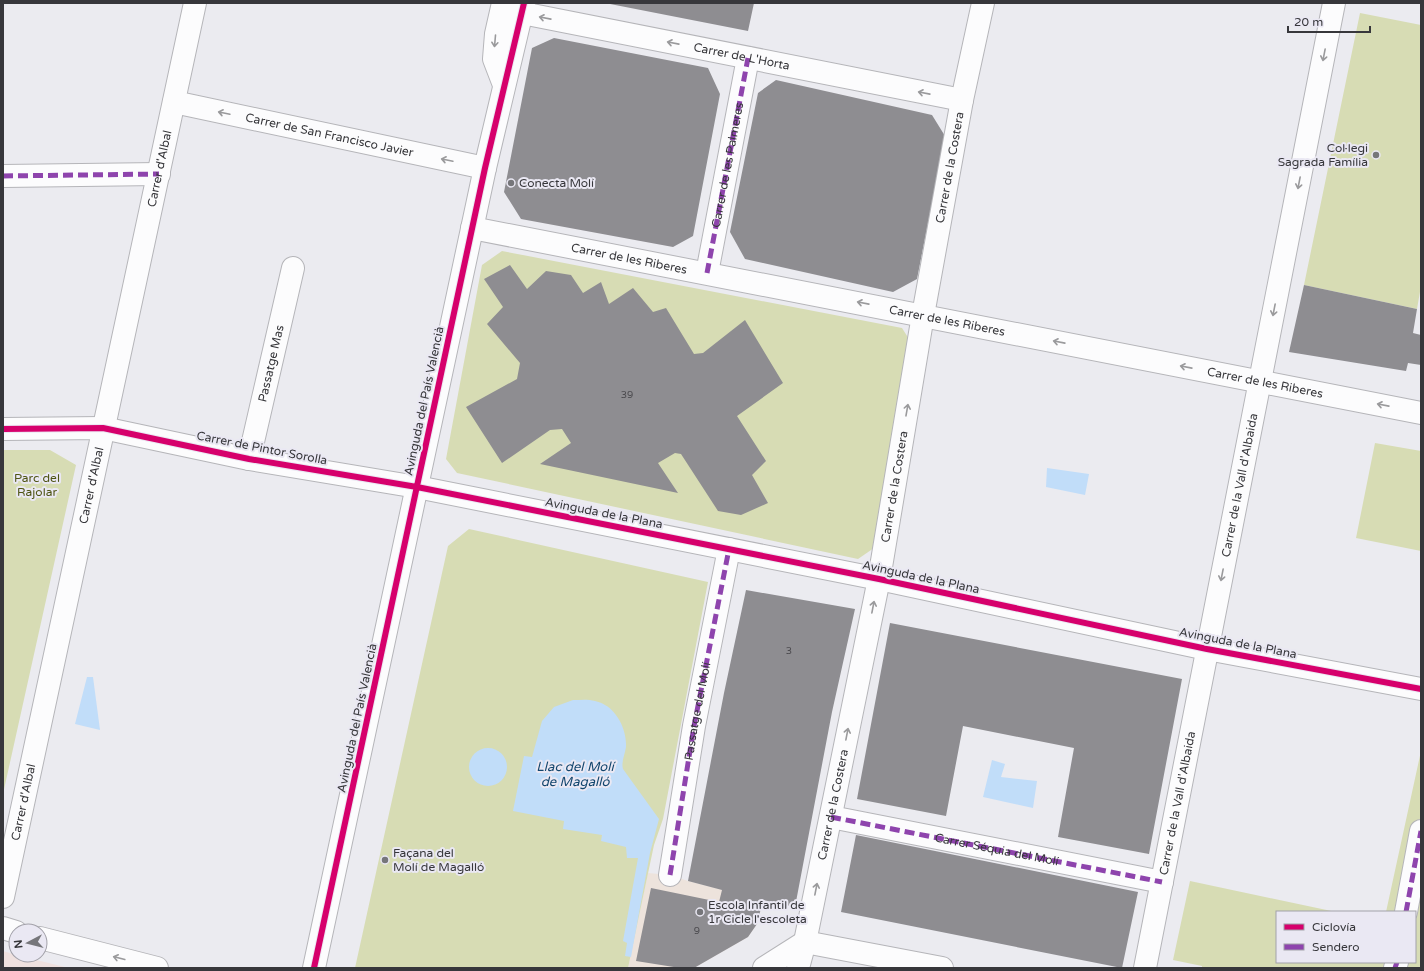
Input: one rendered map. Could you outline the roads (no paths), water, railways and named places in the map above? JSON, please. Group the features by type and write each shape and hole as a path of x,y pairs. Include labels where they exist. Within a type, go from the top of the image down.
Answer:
{"street":[{"name":"Carrer d'Albal","path":"3,897 195,3"},
{"path":"503,3 496,34 494,58 504,85"},
{"name":"Carrer de la Costera","path":"798,968 805,942 879,579 923,315 962,100 983,3"},
{"name":"Carrer de la Vall d'Albaida","path":"1145,968 1334,3"},
{"name":"Avinguda del País Valencià","path":"314,968 485,168 523,8"},
{"name":"Carrer de L'Horta","path":"523,8 748,58 962,100"},
{"name":"Carrer de les Palmeres","path":"707,273 748,58"},
{"name":"Carrer de San Francisco Javier","path":"174,102 485,168"},
{"path":"3,176 159,174"},
{"name":"Carrer de les Riberes","path":"472,228 1421,413"},
{"name":"Passatge Mas","path":"249,459 293,268"},
{"name":"Carrer de Pintor Sorolla","path":"3,429 103,428 249,459 417,487"},
{"name":"Avinguda de la Plana","path":"417,487 879,579 1207,649 1421,689"},
{"name":"Passatge del Molí","path":"670,875 694,726 728,549"},
{"name":"Carrer Séquia del Molí","path":"831,816 1162,882"},
{"path":"1406,911 1421,831"},
{"path":"48,940 157,968"},
{"path":"764,968 805,942 942,968"}],"water":[{"path":"1047,468 1089,474 1085,495 1046,487"},
{"path":"87,677 93,677 100,730 75,724"},
{"name":"Llac del Molí de Magalló","path":"573,700 590,700 602,703 614,712 622,725 626,740 622,764 623,769 659,819 650,853 631,957 625,956 627,943 623,941 638,858 627,858 626,847 601,841 602,835 563,829 564,821 513,811 524,756 532,757 542,721 554,707"},
{"name":"Llac del Molí de Magalló","path":"484,748 492,748 502,753 506,760 506,774 502,781 492,786 484,786 474,781 472,778 469,771 469,763 474,753 477,751"},
{"path":"992,760 1005,764 1001,777 1037,781 1033,808 983,797"}],"place":[{"name":"Col·legi Sagrada Família","path":"1376,155"},
{"name":"Conecta Molí","path":"511,183"},
{"name":"Façana del Molí de Magalló","path":"385,860"},
{"name":"Escola Infantil de 1r Cicle l'escoleta","path":"700,912"}],"park label":[{"name":"Parc del Rajolar","path":"37,485"}]}
